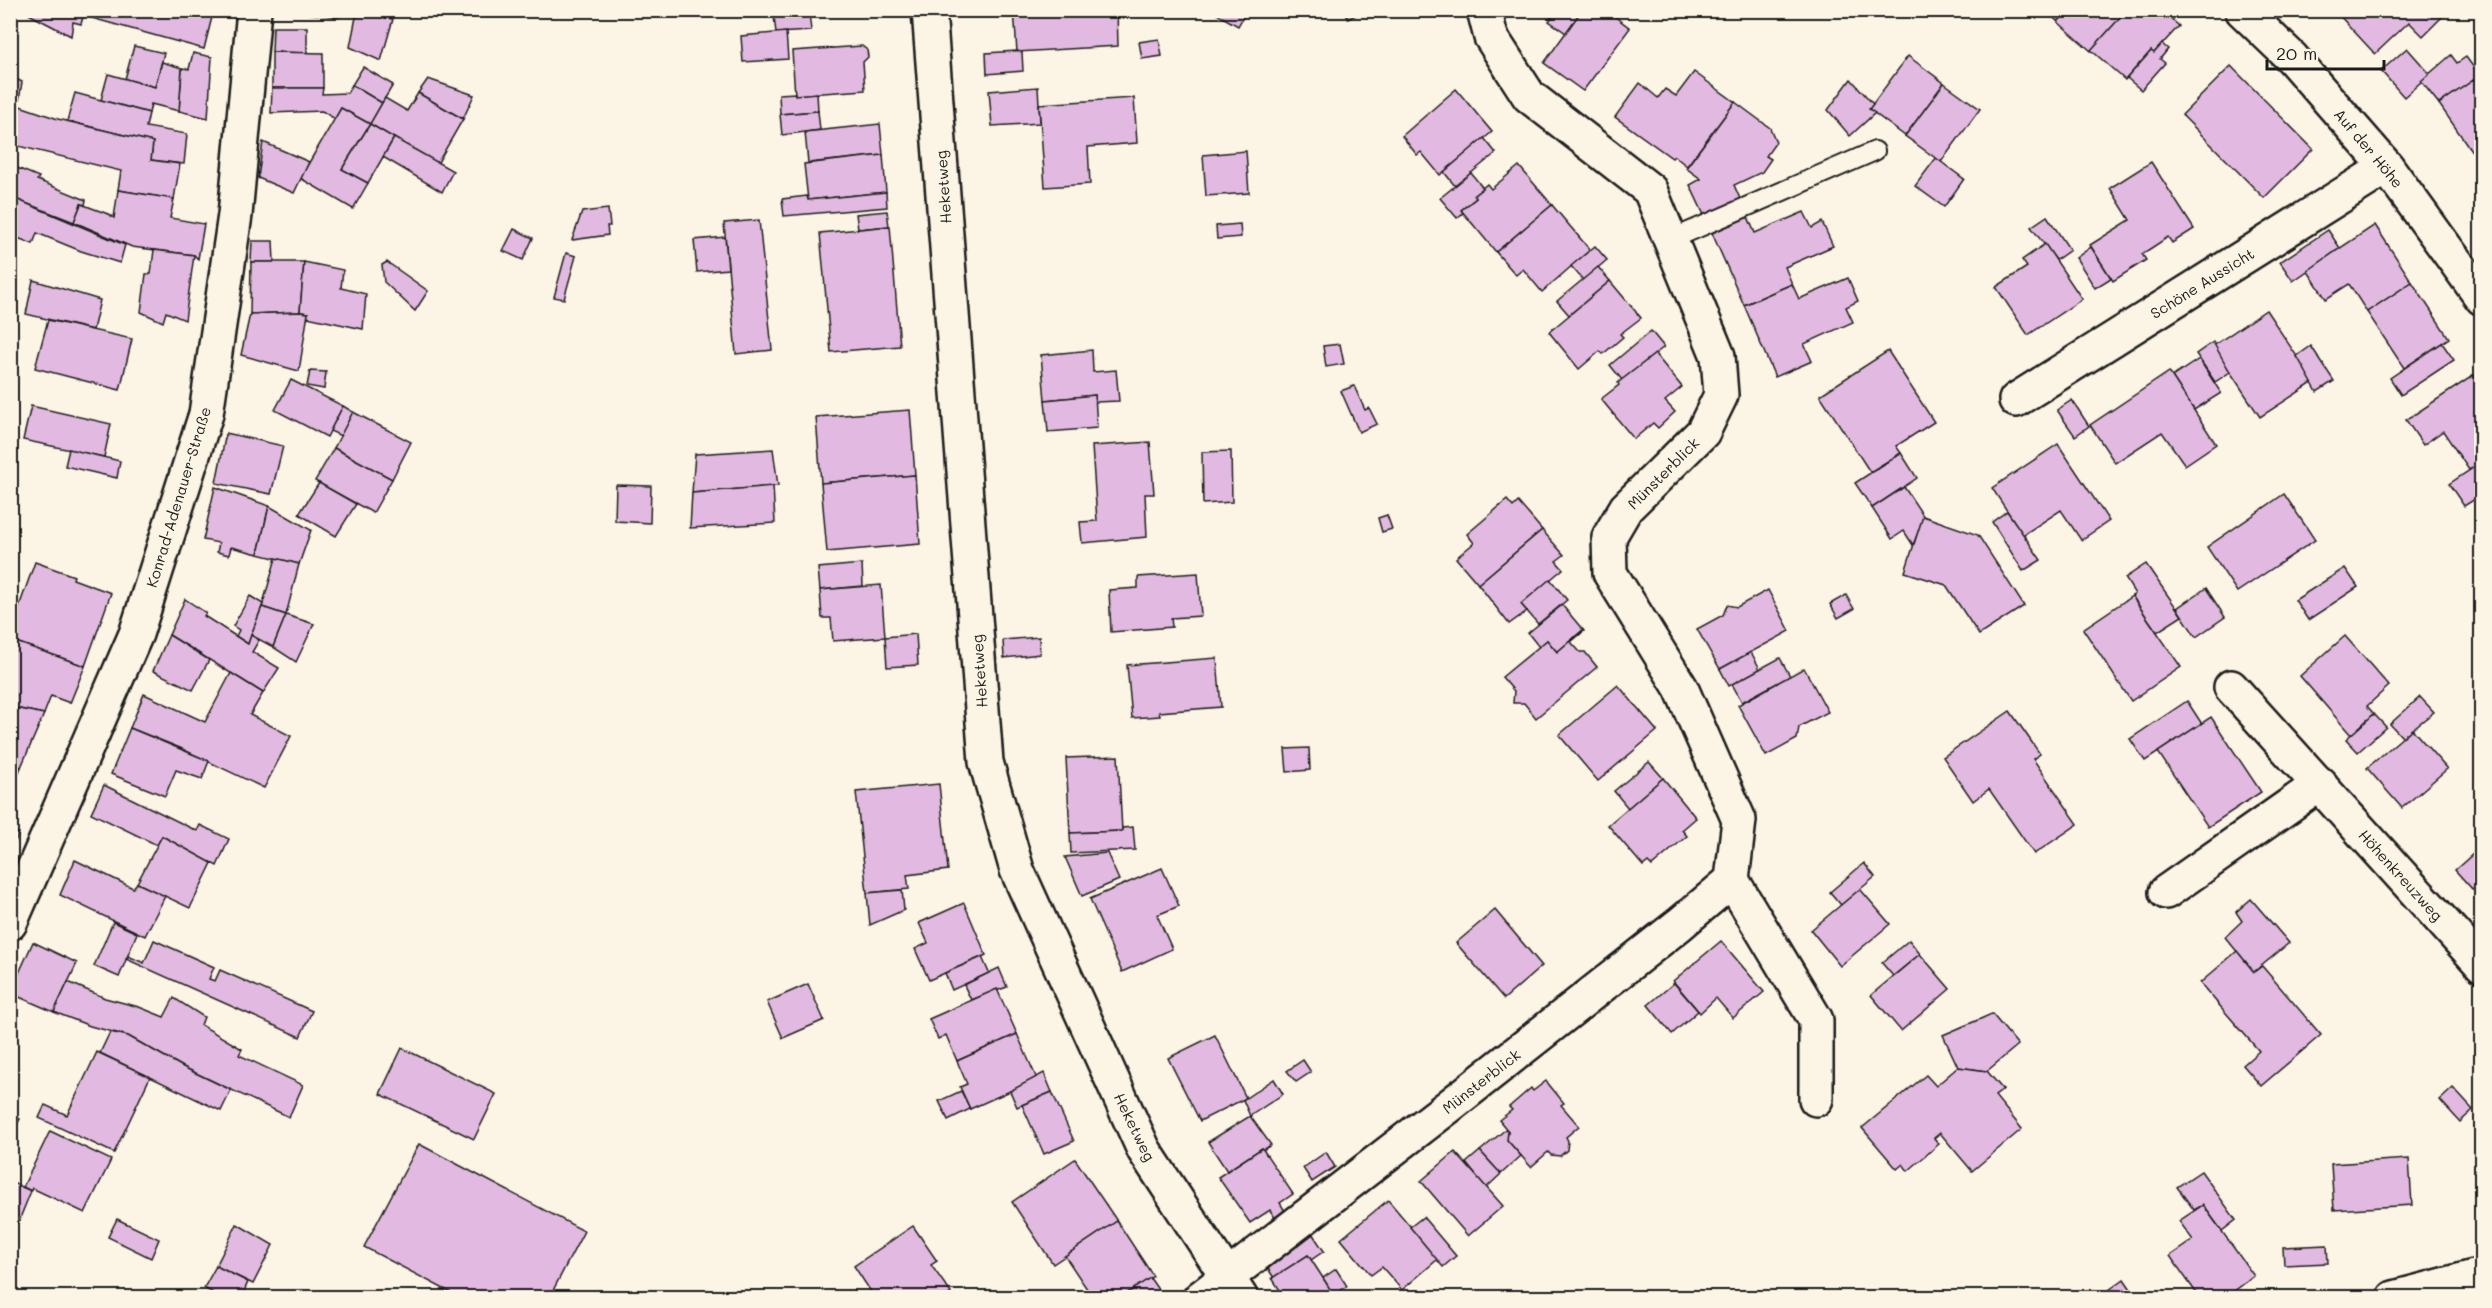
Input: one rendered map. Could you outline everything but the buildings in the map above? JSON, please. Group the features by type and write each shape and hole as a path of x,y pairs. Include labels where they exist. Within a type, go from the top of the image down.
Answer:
{"street":[{"name":"Konrad-Adenauer-Straße","path":"10,923 136,634 206,414 235,214 254,10"},
{"name":"Heketweg","path":"929,10 986,762 1017,870 1144,1150 1234,1287"},
{"name":"Münsterblick","path":"1234,1287 1732,879 1739,820 1681,688 1610,573 1609,537 1626,508 1703,432 1721,395 1718,356 1650,190 1529,96 1491,37 1484,10"},
{"name":"Auf der Höhe","path":"2242,10 2292,58 2387,167 2481,298"},
{"name":"Schöne Aussicht","path":"2016,400 2387,167"},
{"name":"Höhenkreuzweg","path":"2231,687 2481,965"},
{"path":"2166,892 2320,784"},
{"path":"1732,879 1816,1020 1816,1099"},
{"path":"2394,1298 2481,1275"},
{"path":"1200,1298 1234,1287"}],"lane":[{"path":"1670,240 1875,151"}]}
